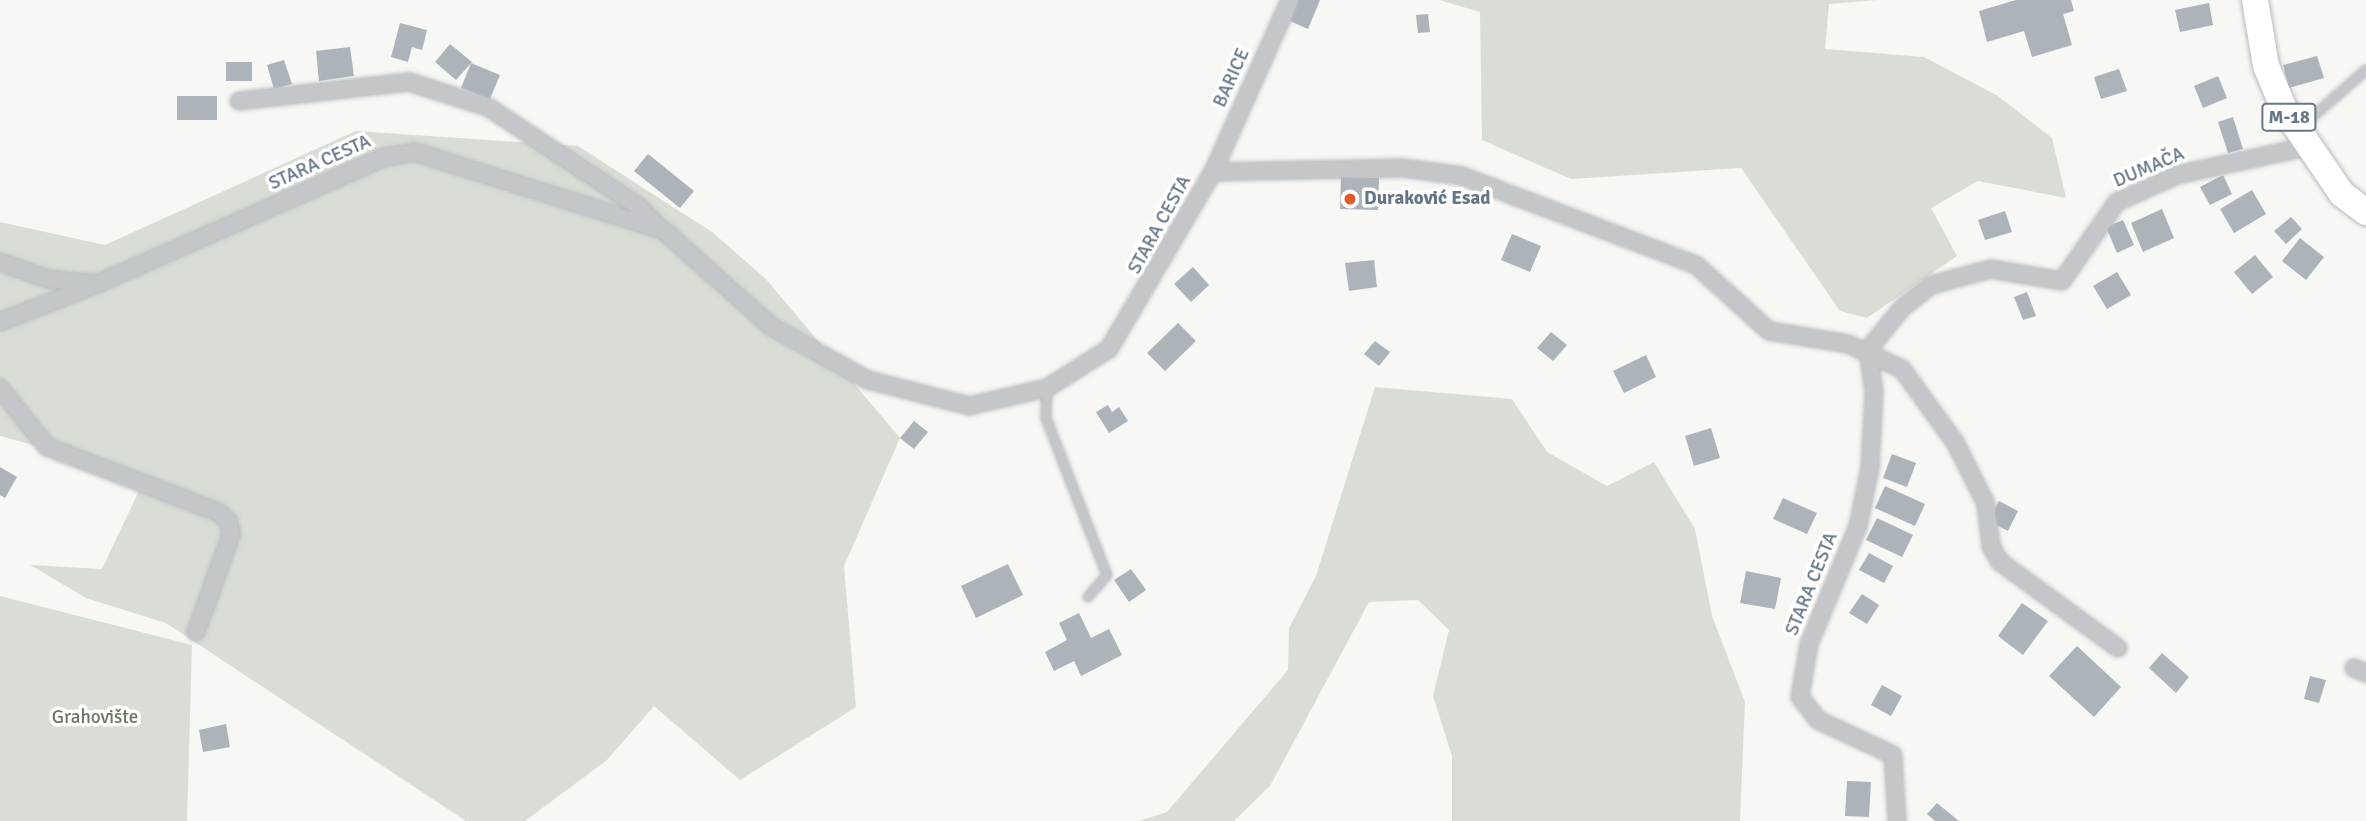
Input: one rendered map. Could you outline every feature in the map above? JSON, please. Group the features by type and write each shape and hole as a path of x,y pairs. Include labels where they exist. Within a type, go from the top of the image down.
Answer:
{"main road":[{"name":"M-18","path":"2255,0 2266,66 2301,139 2342,194 2366,212"}],"street":[{"name":"BARICE","path":"1213,172 1290,0"},
{"name":"STARA CESTA","path":"239,101 409,82 488,107 639,207 772,327 868,380 969,406 1047,388 1109,349 1213,172 1403,168 1462,176 1696,265 1769,331 1868,349 1902,369 1945,424 1986,504 1992,547 2000,562 2118,648"},
{"name":"DUMAČA","path":"1868,349 1903,306 1931,285 1991,269 2062,281 2117,202 2176,175 2301,139"},
{"name":"STARA CESTA","path":"0,262 48,279 97,284 385,157 415,152 663,230"},
{"path":"0,322 97,284"},
{"name":"STARA CESTA","path":"1868,349 1874,391 1870,468 1858,526 1809,644 1800,697 1818,720 1893,755 1897,821"},
{"path":"0,388 47,447 218,512 229,522 231,535 196,632"}],"lane":[{"path":"2301,139 2366,71"},
{"path":"1047,388 1046,418 1107,575 1088,597"}],"green space":[{"path":"1439,0 1877,0 1829,4 1825,49 1924,57 1998,96 2052,138 2066,198 1978,181 1931,208 1957,256 1867,318 1840,311 1741,168 1571,179 1482,140 1480,12"},
{"path":"356,131 578,146 712,232 765,278 900,438 844,566 856,707 740,780 654,706 607,760 525,821 466,821 166,623 86,598 30,565 102,569 146,476 0,436 0,222 105,245"},
{"path":"1375,387 1512,399 1547,452 1607,486 1654,462 1695,529 1712,616 1745,702 1740,821 1452,821 1452,756 1433,696 1449,630 1418,600 1369,602 1270,786 1234,821 1139,821 1167,812 1288,670 1289,628 1316,576"},
{"name":"Grahovište","path":"0,596 192,645 187,821 0,821"}],"building":[{"path":"1298,0 1320,0 1308,29 1290,21"},
{"path":"2016,0 2071,0 2074,11 2063,14 2072,45 2032,57 2024,31 1987,42 1979,11"},
{"path":"2209,3 2213,25 2180,32 2175,10"},
{"path":"1428,14 1430,32 1418,33 1416,15"},
{"path":"400,23 427,30 422,50 412,47 408,62 391,57"},
{"path":"450,44 472,62 456,80 435,62"},
{"path":"350,47 354,76 319,81 316,51"},
{"path":"2317,56 2324,78 2289,88 2283,65"},
{"path":"284,60 292,84 274,89 267,65"},
{"path":"226,62 252,62 252,81 226,81"},
{"path":"471,63 500,75 490,99 461,88"},
{"path":"2119,69 2127,91 2101,99 2094,77"},
{"path":"2218,76 2227,98 2203,108 2194,86"},
{"path":"177,96 217,96 217,120 177,120"},
{"path":"2233,117 2243,149 2228,153 2218,122"},
{"path":"648,154 694,191 680,208 634,171"},
{"path":"2223,175 2232,194 2210,205 2200,187"},
{"path":"1341,177 1379,178 1378,210 1340,209"},
{"path":"2252,190 2266,214 2234,233 2220,209"},
{"path":"2162,209 2174,238 2143,252 2131,223"},
{"path":"2005,211 2012,232 1985,240 1978,220"},
{"path":"2291,217 2302,229 2286,244 2274,231"},
{"path":"2123,220 2134,245 2117,253 2106,227"},
{"path":"1512,234 1541,246 1530,272 1501,260"},
{"path":"2300,238 2324,257 2306,280 2282,261"},
{"path":"2255,255 2273,277 2252,294 2234,272"},
{"path":"1374,260 1377,287 1349,291 1345,263"},
{"path":"1193,267 1209,285 1191,302 1174,284"},
{"path":"2117,272 2131,295 2107,309 2093,286"},
{"path":"2027,292 2036,316 2023,320 2014,297"},
{"path":"1178,323 1196,341 1165,371 1147,353"},
{"path":"1551,332 1567,345 1553,361 1537,348"},
{"path":"1375,341 1390,352 1379,366 1364,354"},
{"path":"1646,355 1656,377 1624,393 1613,371"},
{"path":"1108,405 1112,412 1119,407 1128,421 1109,433 1096,412"},
{"path":"914,421 928,432 914,449 900,438"},
{"path":"1711,428 1720,458 1694,466 1685,436"},
{"path":"1892,454 1916,463 1907,487 1883,478"},
{"path":"0,467 17,477 5,498 0,495"},
{"path":"1885,486 1925,504 1915,526 1875,508"},
{"path":"1783,498 1817,513 1807,534 1773,519"},
{"path":"1999,501 2018,511 2008,531 1988,521"},
{"path":"1877,518 1913,535 1902,557 1866,540"},
{"path":"1869,553 1893,566 1884,583 1859,570"},
{"path":"1008,564 1023,595 976,618 961,586"},
{"path":"1131,569 1146,590 1129,602 1114,580"},
{"path":"1746,571 1781,578 1775,609 1740,603"},
{"path":"1862,594 1879,605 1867,624 1849,613"},
{"path":"2022,603 2048,621 2023,655 1998,636"},
{"path":"1079,613 1091,638 1109,629 1122,655 1081,676 1074,661 1054,671 1045,652 1067,640 1059,623"},
{"path":"2077,646 2121,687 2094,717 2049,676"},
{"path":"2162,653 2189,677 2176,693 2149,668"},
{"path":"2310,676 2326,680 2319,703 2304,699"},
{"path":"1882,685 1902,696 1891,716 1871,705"},
{"path":"226,724 230,747 203,752 199,730"},
{"path":"1847,781 1871,782 1869,817 1845,816"},
{"path":"1937,803 1959,821 1935,821 1927,814"}],"place":[{"name":"Duraković Esad","path":"1350,199"}]}
